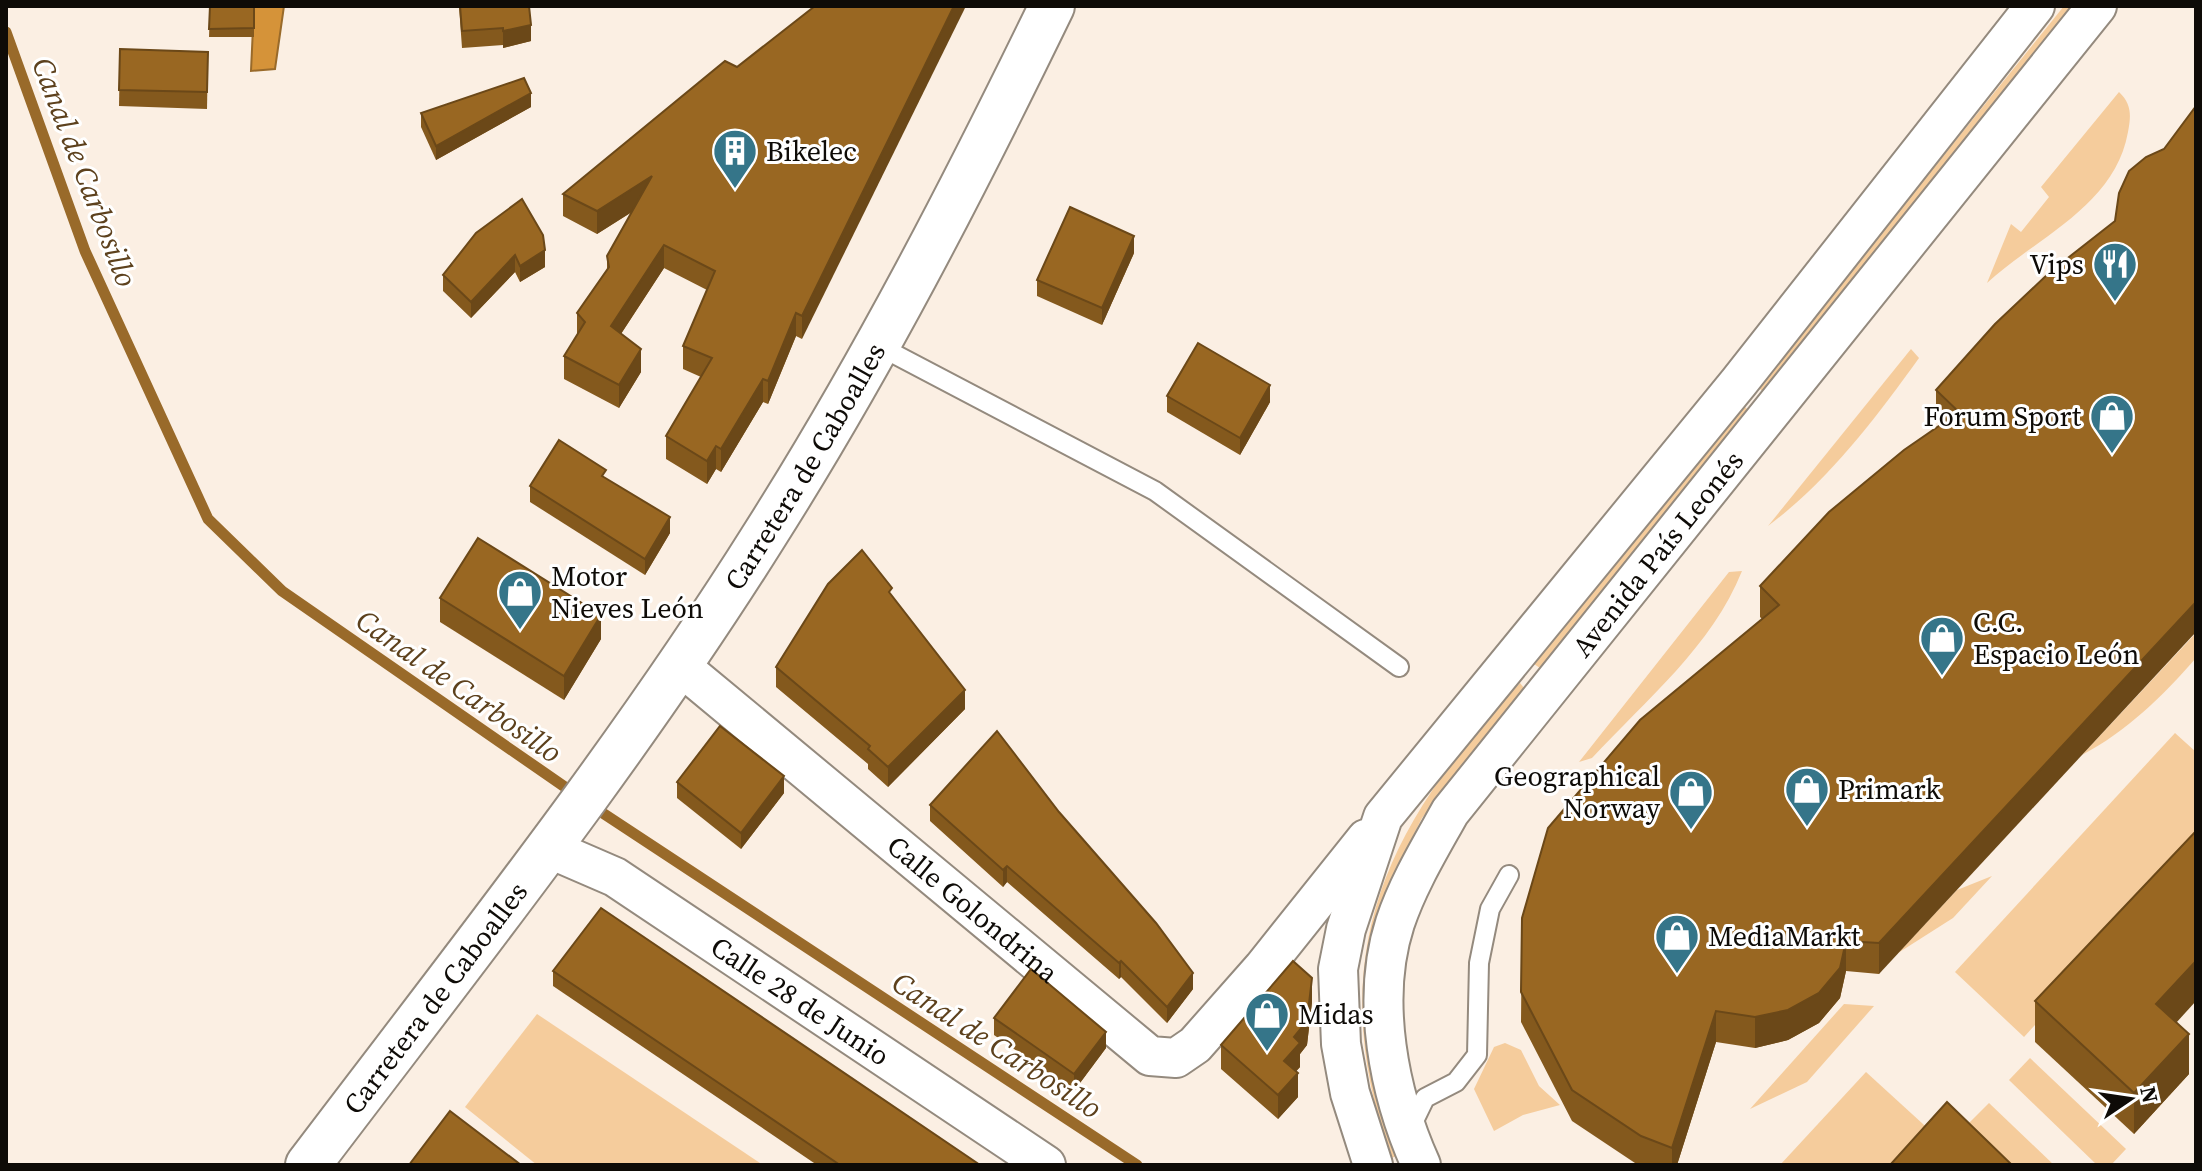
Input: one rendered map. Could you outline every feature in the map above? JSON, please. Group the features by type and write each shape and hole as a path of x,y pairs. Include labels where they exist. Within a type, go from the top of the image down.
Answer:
{"main road":[{"name":"Carretera de Caboalles","path":"308,1165 600,780 764,536 879,346 1052,6"}],"street":[{"name":"Avenida País Leonés","path":"1373,1165 1348,1081 1341,1044 1338,969 1346,929 1383,817 1739,382 2035,6"},
{"name":"Avenida País Leonés","path":"1414,1150 1388,1058 1388,958 1401,910 1450,812 2097,6"},
{"name":"Calle Golondrina","path":"679,665 1150,1056 1176,1058 1195,1045 1263,968 1383,817"},
{"name":"Calle 28 de Junio","path":"557,836 1046,1165"},
{"name":"Calle Golondrina","path":"1263,968 1297,955 1324,957 1338,969"}],"lane":[{"path":"879,346 1155,491 1399,667"},
{"path":"1414,1150 1425,1098 1456,1082 1477,1055 1479,963 1490,909 1509,875"}],"shaded area":[{"path":"254,6 284,6 275,69 251,71"},
{"path":"2064,6 2073,6 1764,392 1757,387"},
{"path":"2119,92 2128,106 2129,126 2120,158 2108,180 2071,218 1987,283 2011,224 2021,232 2049,197 2041,187"},
{"path":"1911,349 1919,358 1868,426 1811,489 1768,526"},
{"path":"1743,405 1749,411 1540,668 1534,664"},
{"path":"1742,571 1714,624 1696,648 1592,758 1579,762 1729,572"},
{"path":"2196,633 2196,658 2183,672 2129,724 2082,755"},
{"path":"1520,683 1524,688 1422,818 1399,864 1382,911 1397,1156 1391,1158 1371,1086 1363,1020 1365,959 1378,901 1400,845 1432,791 1472,737"},
{"path":"2175,733 2196,752 2196,849 2024,1037 1955,972"},
{"path":"1992,876 1953,918 1898,953 1957,890"},
{"path":"1844,1004 1874,1006 1807,1082 1750,1109"},
{"path":"537,1014 763,1165 537,1165 465,1107"},
{"path":"1505,1043 1521,1050 1539,1086 1560,1105 1523,1115 1494,1131 1474,1089 1494,1047"},
{"path":"2030,1058 2126,1149 2111,1165 2097,1165 2009,1080"},
{"path":"1866,1072 1935,1135 1907,1165 1780,1165"},
{"path":"1989,1103 2054,1165 2009,1165 1967,1125"}],"building":[{"path":"210,6 254,6 254,28 209,29"},
{"path":"460,6 529,6 531,25 503,31 503,28 462,31"},
{"path":"815,6 954,6 802,316 796,313 768,381 763,379 721,449 716,446 707,461 666,436 712,358 683,346 715,271 664,245 611,326 641,349 619,385 564,356 585,322 577,313 609,267 607,256 652,176 597,211 563,194 725,61 737,67"},
{"path":"120,49 208,52 207,92 119,90"},
{"path":"524,78 531,93 436,146 421,113"},
{"name":"C.C. Espacio León","path":"2196,106 2196,602 1879,943 1846,941 1840,968 1819,993 1788,1010 1755,1017 1716,1011 1672,1148 1641,1136 1572,1090 1521,992 1522,918 1548,828 1640,720 1779,605 1760,586 1829,512 1904,450 1959,412 1936,390 1995,324 2050,272 2115,221 2119,193 2129,171 2146,157 2164,149"},
{"path":"522,199 543,235 545,250 520,266 515,255 471,302 443,275 476,233"},
{"path":"1070,207 1134,236 1102,308 1037,280"},
{"path":"1198,343 1270,385 1240,438 1167,396"},
{"path":"559,440 606,470 602,476 670,517 645,559 530,486"},
{"name":"Motor Nieves León","path":"478,538 601,615 564,676 440,598"},
{"path":"862,550 892,588 889,592 965,690 888,767 868,749 870,746 776,667 828,584"},
{"path":"720,726 784,776 741,833 677,782"},
{"path":"997,731 1059,812 1156,923 1193,973 1167,1007 1121,961 1119,963 1007,866 1003,870 930,805"},
{"path":"2196,831 2196,961 2156,1004 2189,1034 2134,1093 2035,1001"},
{"path":"601,908 980,1165 840,1165 553,971"},
{"name":"Midas","path":"1293,961 1312,978 1307,1021 1294,1037 1300,1043 1284,1061 1298,1073 1278,1095 1221,1045"},
{"path":"1031,969 1106,1032 1074,1074 994,1018"},
{"path":"1947,1102 2012,1165 1890,1165"},
{"path":"450,1111 521,1165 409,1165"}],"waterway":[{"name":"Canal de Carbosillo","path":"6,32 85,251 208,519 282,591 575,794"},
{"name":"Canal de Carbosillo","path":"589,804 1137,1165"}],"place":[{"name":"Bikelec","path":"735,190"},
{"name":"Vips","path":"2115,303"},
{"name":"Forum Sport","path":"2112,455"},
{"name":"Motor Nieves León","path":"520,631"},
{"name":"C.C. Espacio León","path":"1942,677"},
{"name":"Primark","path":"1807,828"},
{"name":"Geographical Norway","path":"1691,831"},
{"name":"MediaMarkt","path":"1677,975"},
{"name":"Midas","path":"1267,1053"}]}
